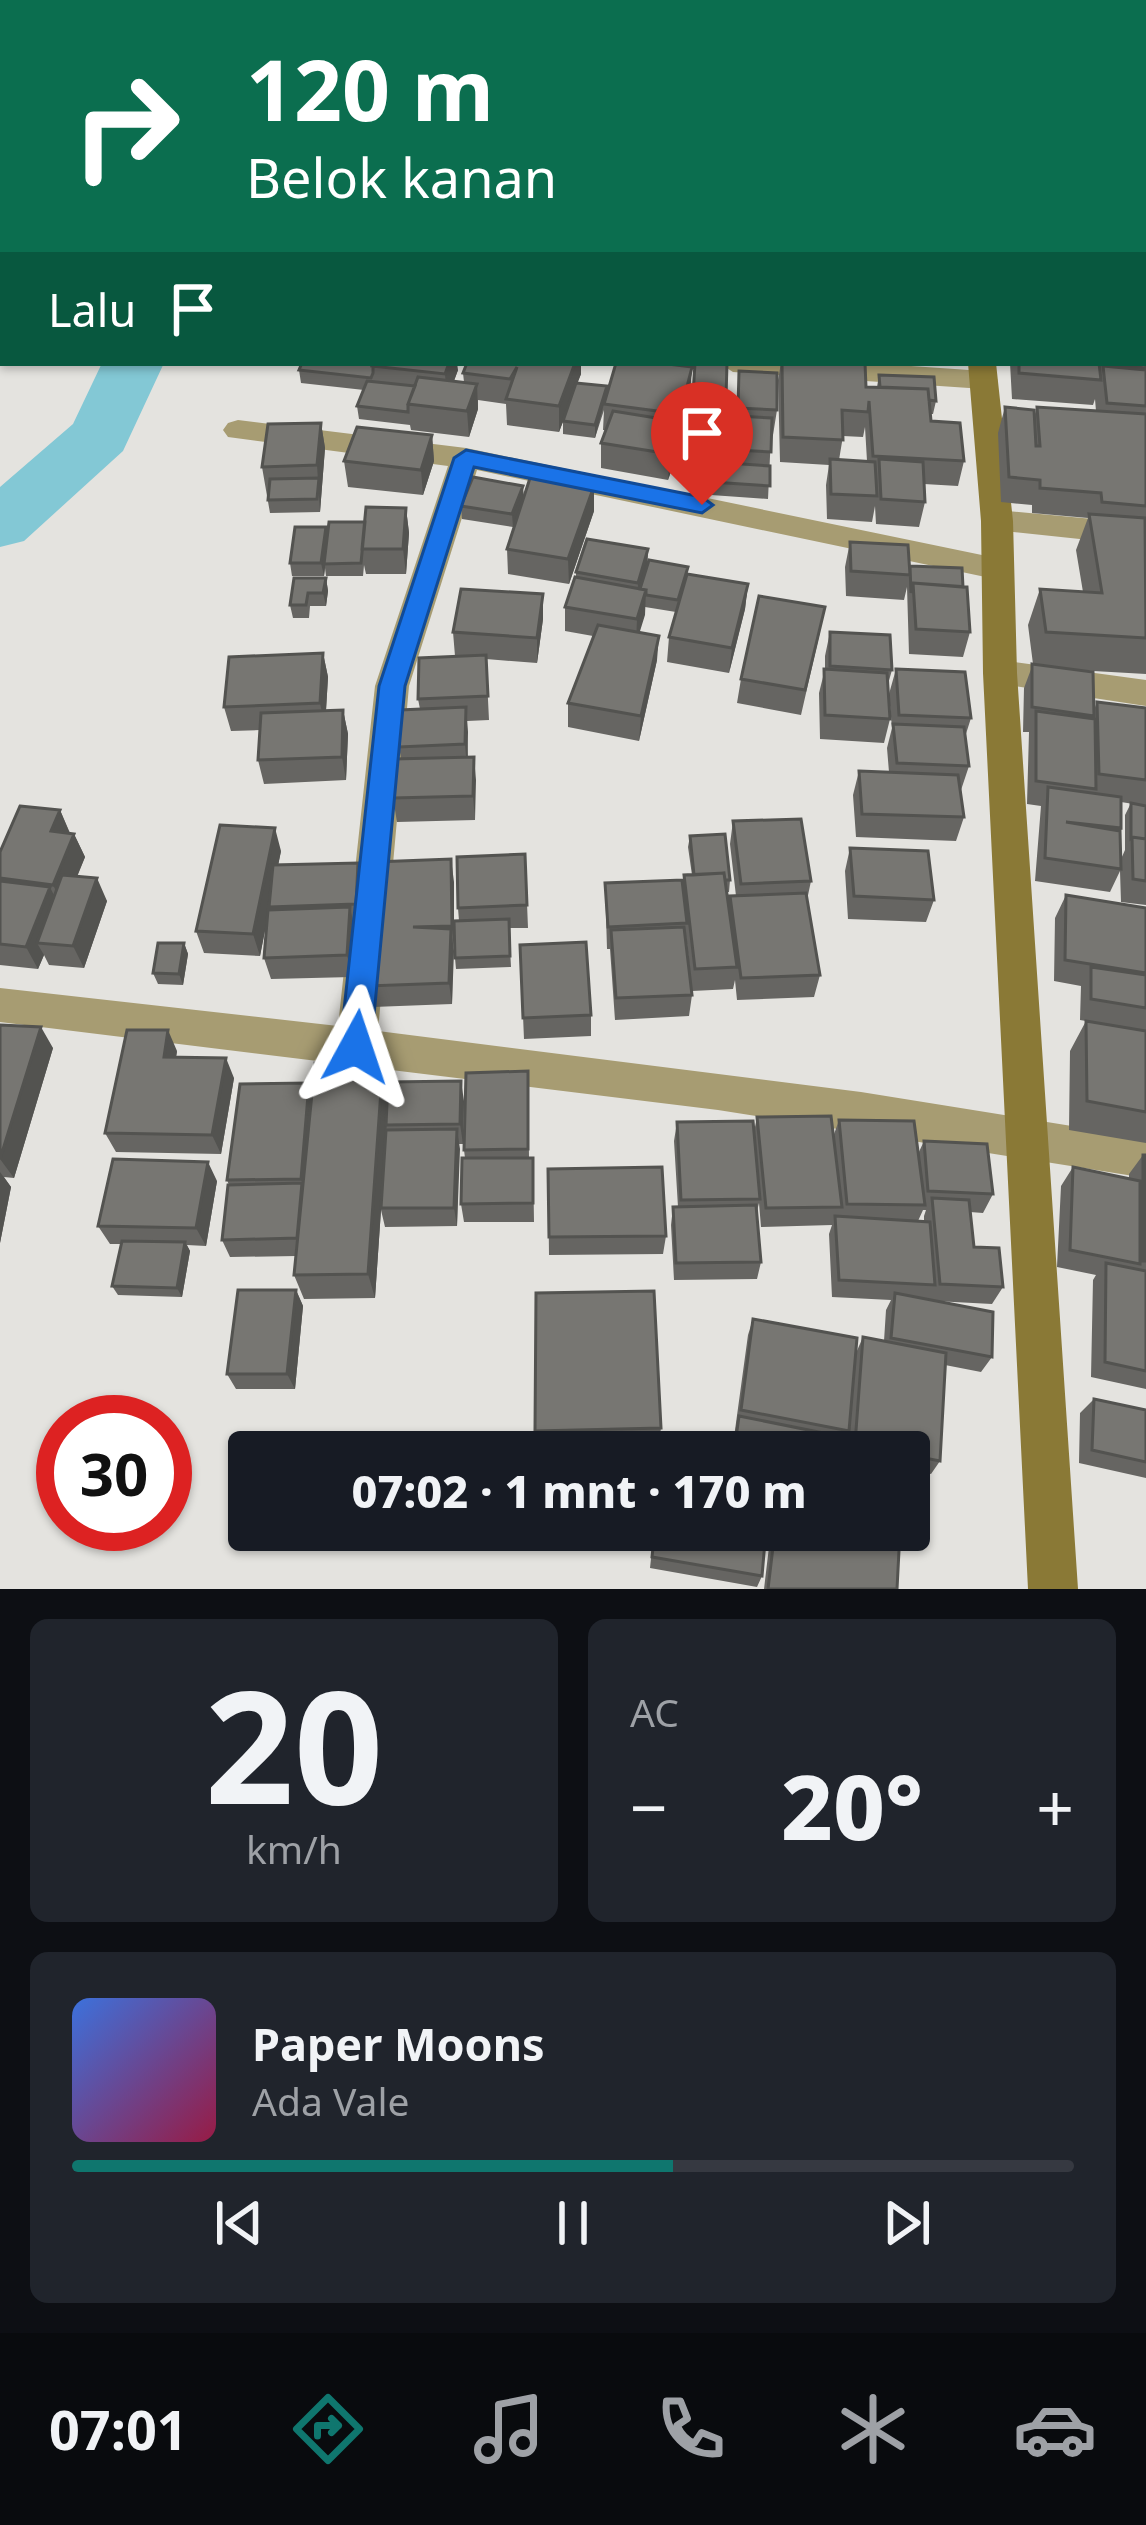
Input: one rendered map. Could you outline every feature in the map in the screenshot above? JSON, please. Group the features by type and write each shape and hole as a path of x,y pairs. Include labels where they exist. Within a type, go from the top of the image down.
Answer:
{"street":[{"path":"827,366 983,371 997,521 994,568 1053,1589"},
{"path":"238,430 466,458 994,568"},
{"path":"356,1047 392,686 466,458"},
{"path":"997,521 1146,536"},
{"path":"1000,673 1146,693"},
{"path":"0,1006 356,1047 1025,1136 1146,1158"}],"building":[{"path":"301,366 373,366 371,378 299,370"},
{"path":"372,366 448,366 445,374"},
{"path":"466,366 574,366 559,406 506,399 517,367 510,379 463,373"},
{"path":"615,366 692,367 680,414 604,404"},
{"path":"695,366 727,366 726,398 693,396"},
{"path":"782,366 865,366 866,387 928,389 931,421 960,423 964,461 873,456 869,401 868,412 842,410 843,440 783,437"},
{"path":"1019,366 1099,366 1101,380 1019,373"},
{"path":"1103,366 1146,370 1146,406 1107,403"},
{"path":"739,371 777,373 777,410 738,408"},
{"path":"879,375 934,377 936,401 929,400 928,389 880,387"},
{"path":"418,377 477,384 467,411 408,404"},
{"path":"367,381 415,386 408,412 357,406"},
{"path":"576,383 607,386 595,425 563,421"},
{"path":"1005,407 1034,410 1036,446 1040,446 1037,407 1146,414 1146,506 1102,502 1101,493 1040,488 1040,480 1009,477"},
{"path":"613,411 681,422 670,454 601,443"},
{"path":"718,415 772,418 771,452 717,449"},
{"path":"321,423 317,465 262,467 268,424"},
{"path":"357,427 432,435 421,470 344,461"},
{"path":"830,459 875,462 877,496 831,494"},
{"path":"879,459 923,462 925,502 881,499"},
{"path":"713,462 770,466 770,486 712,482"},
{"path":"531,475 594,486 568,559 507,549"},
{"path":"473,477 523,486 512,514 461,506"},
{"path":"319,478 317,499 268,500 270,479"},
{"path":"366,507 406,508 403,549 362,549"},
{"path":"1089,514 1145,518 1146,638 1046,632 1040,589 1102,593"},
{"path":"329,522 365,522 361,563 324,564"},
{"path":"295,527 326,527 321,563 290,563"},
{"path":"587,539 648,549 638,583 576,572"},
{"path":"850,542 908,545 910,575 851,571"},
{"path":"649,560 688,567 678,600 646,595 640,589"},
{"path":"910,566 962,568 963,587 913,583 911,593"},
{"path":"687,574 748,584 732,648 669,637"},
{"path":"575,577 646,590 637,619 565,607"},
{"path":"294,578 326,578 323,593 308,593 306,605 290,605"},
{"path":"913,583 967,587 970,632 916,629"},
{"path":"461,589 543,594 537,638 453,632"},
{"path":"759,596 825,607 805,690 741,679"},
{"path":"598,625 659,636 641,716 568,703"},
{"path":"830,632 890,635 892,670 830,666"},
{"path":"323,653 320,703 224,707 229,657"},
{"path":"486,655 488,696 418,699 419,658"},
{"path":"1032,664 1093,672 1094,716 1032,707"},
{"path":"824,669 887,673 890,719 825,715"},
{"path":"896,669 965,672 971,718 899,715"},
{"path":"1097,702 1146,708 1146,780 1099,774"},
{"path":"466,707 465,744 399,747 400,710"},
{"path":"343,710 342,757 258,760 261,713"},
{"path":"1036,711 1095,719 1096,789 1036,781"},
{"path":"893,724 964,727 969,766 897,763"},
{"path":"474,757 473,796 393,798 394,759"},
{"path":"859,771 958,775 964,817 862,814"},
{"path":"1048,787 1121,797 1121,828 1066,822 1120,831 1121,869 1045,858"},
{"path":"1131,803 1146,806 1146,839 1131,838"},
{"path":"20,806 60,810 51,831 74,834 53,885 0,878 0,852"},
{"path":"801,819 811,881 741,884 733,821"},
{"path":"220,825 275,828 253,934 196,931"},
{"path":"725,834 730,880 725,880 724,873 694,875 690,836"},
{"path":"1132,837 1146,839 1146,881 1133,879"},
{"path":"850,848 928,851 934,900 854,896"},
{"path":"525,854 527,905 458,908 457,857"},
{"path":"451,859 452,926 413,927 451,929 449,983 368,986 375,862"},
{"path":"358,863 356,904 269,907 273,865"},
{"path":"724,873 737,967 695,969 684,875"},
{"path":"62,875 97,878 73,946 37,943"},
{"path":"682,880 687,923 608,927 605,883"},
{"path":"0,881 50,887 26,947 0,944"},
{"path":"806,893 820,975 741,978 730,896"},
{"path":"1066,895 1146,908 1146,973 1065,960"},
{"path":"350,907 347,955 264,958 268,910"},
{"path":"509,919 510,956 455,958 454,921"},
{"path":"684,927 692,995 616,998 611,930"},
{"path":"586,942 591,1015 523,1018 520,945"},
{"path":"158,943 184,943 179,974 153,973"},
{"path":"1091,967 1146,975 1146,1008 1091,999"},
{"path":"1086,1021 1146,1031 1146,1112 1087,1101"},
{"path":"0,1025 41,1027 0,1159"},
{"path":"127,1030 168,1030 164,1057 226,1058 212,1135 105,1133"},
{"path":"383,1062 368,1274 294,1275 315,1063"},
{"path":"528,1071 528,1149 464,1150 466,1073"},
{"path":"461,1081 460,1124 386,1125 388,1082"},
{"path":"309,1083 301,1179 227,1180 240,1084"},
{"path":"831,1116 842,1207 766,1208 757,1117"},
{"path":"839,1120 914,1121 925,1205 847,1204"},
{"path":"753,1121 760,1199 681,1200 677,1122"},
{"path":"457,1129 454,1208 381,1208 386,1130"},
{"path":"924,1141 987,1144 993,1194 928,1191"},
{"path":"1146,1155 1146,1261 1143,1261"},
{"path":"462,1158 533,1158 533,1203 461,1204"},
{"path":"113,1159 208,1162 196,1228 98,1226"},
{"path":"662,1167 666,1236 549,1237 548,1169"},
{"path":"1073,1167 1140,1181 1140,1264 1070,1250"},
{"path":"302,1183 297,1238 222,1240 228,1185"},
{"path":"932,1198 969,1200 974,1247 999,1248 1003,1287 940,1284"},
{"path":"756,1205 761,1262 676,1263 673,1207"},
{"path":"835,1216 930,1222 935,1285 839,1280"},
{"path":"122,1241 185,1242 177,1288 112,1286"},
{"path":"1106,1263 1146,1271 1146,1371 1105,1362"},
{"path":"238,1290 296,1290 287,1374 227,1374"},
{"path":"654,1291 661,1428 535,1431 536,1293"},
{"path":"895,1293 993,1312 992,1357 891,1338"},
{"path":"753,1319 857,1338 849,1431 741,1410"},
{"path":"863,1337 946,1353 940,1461 930,1459 930,1431 856,1431"},
{"path":"1094,1399 1146,1410 1146,1462 1092,1450"},
{"path":"739,1416 813,1431 737,1431"},
{"path":"653,1551 764,1551 762,1576 652,1557"},
{"path":"773,1551 899,1551 897,1589 768,1589"}],"waterway":[{"path":"0,524 100,436 132,366"}],"route":[{"path":"356,1047 392,686 466,458 702,505"}]}
